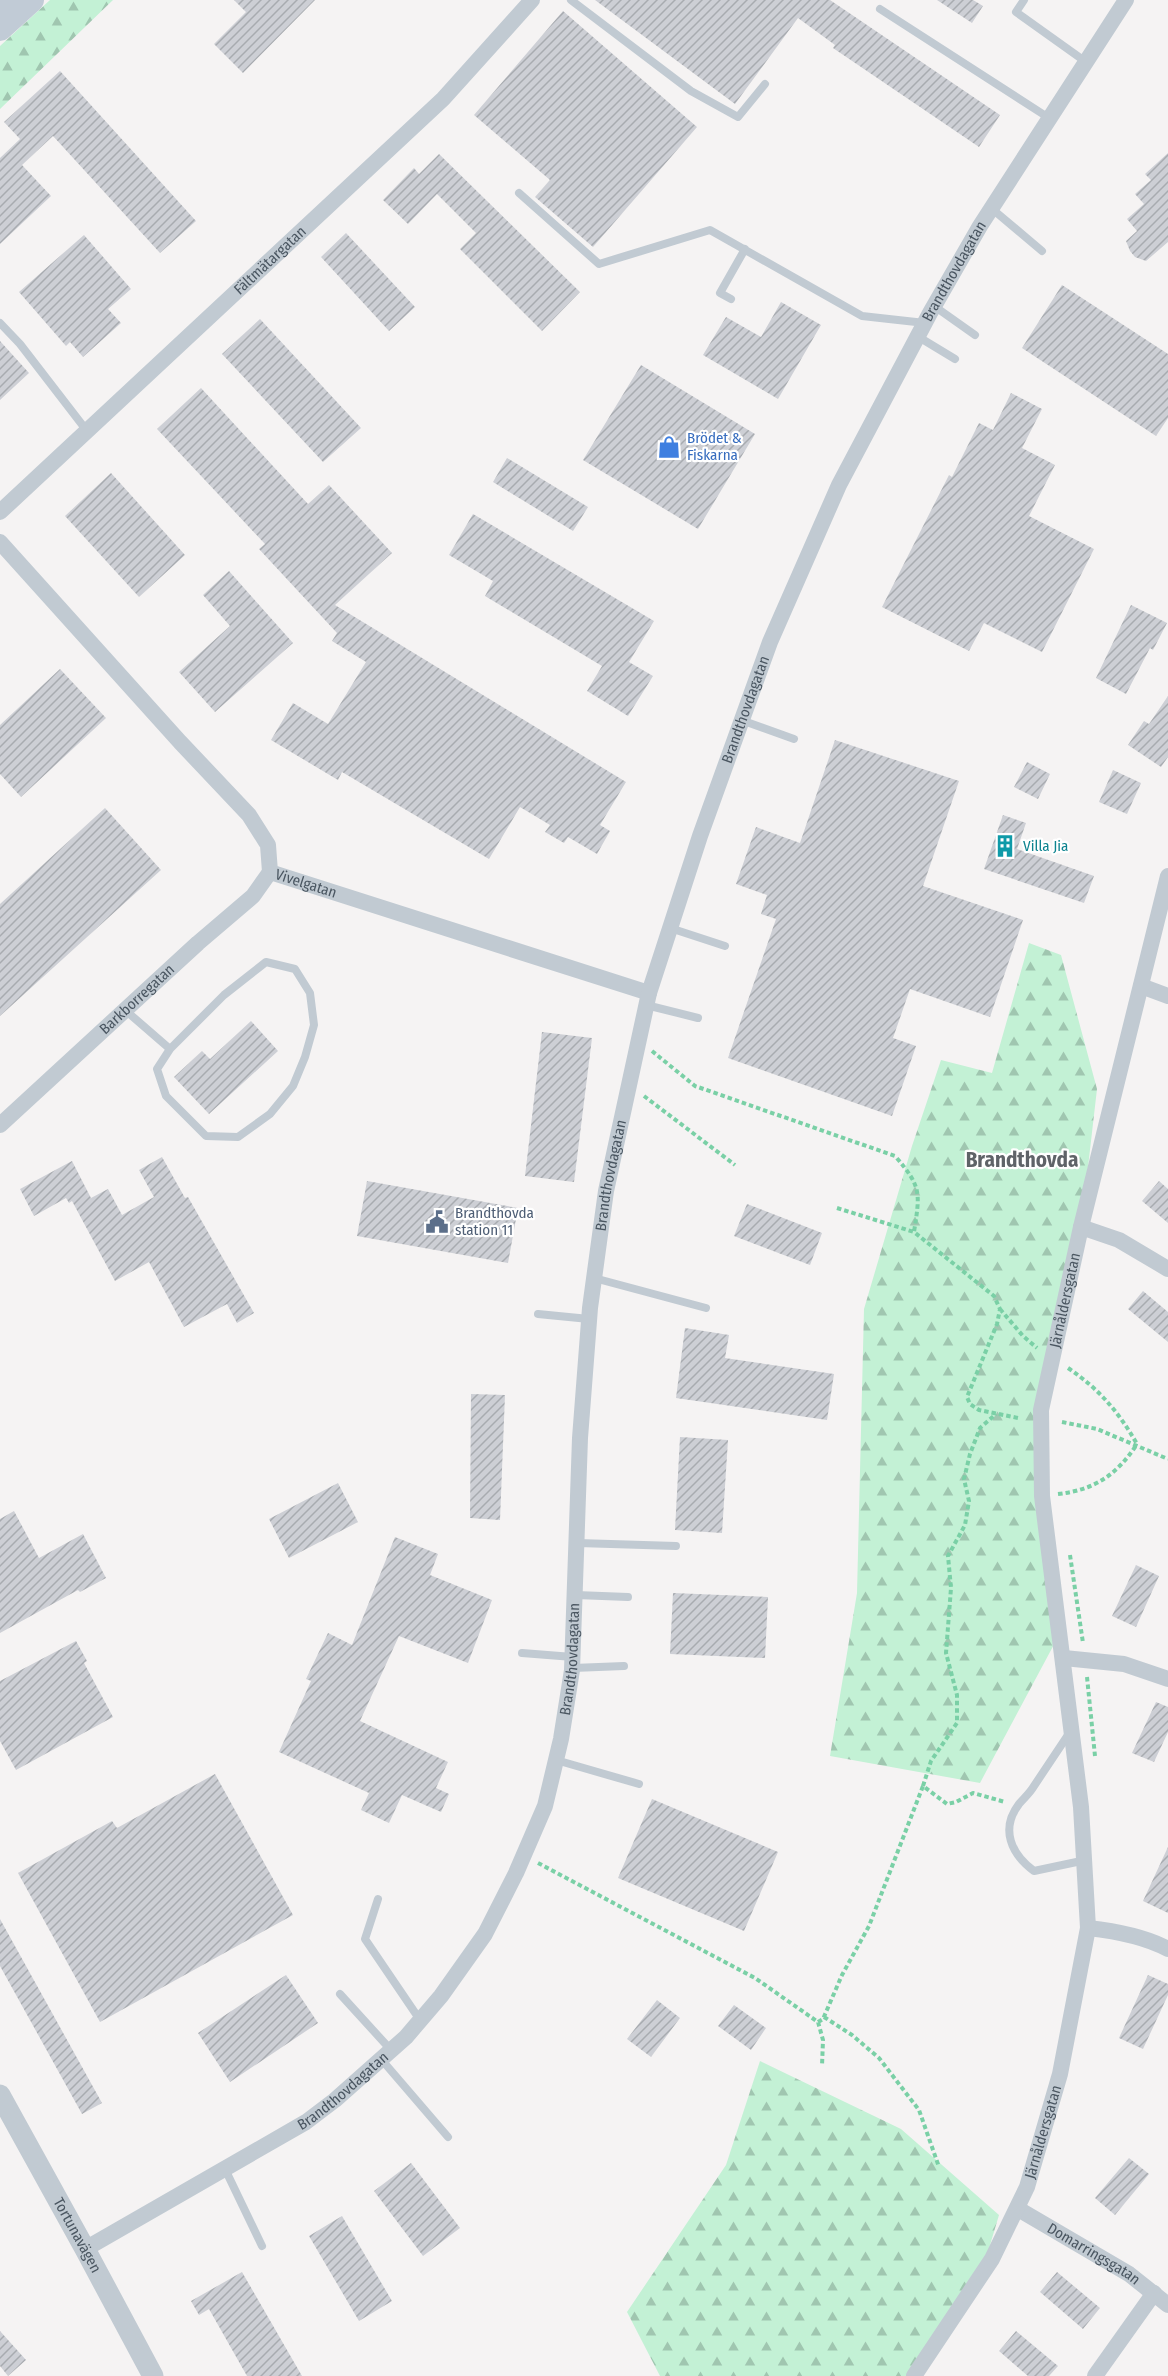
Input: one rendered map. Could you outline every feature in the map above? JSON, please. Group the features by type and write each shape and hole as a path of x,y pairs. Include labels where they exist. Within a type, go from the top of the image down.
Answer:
{"main road":[{"path":"0,29 32,0"}],"street":[{"name":"Fältmätargatan","path":"0,512 443,99 532,0"},
{"name":"Brandthovdagatan","path":"85,2248 306,2122 386,2054 441,1996 485,1934 524,1856 545,1806 561,1739 573,1663 580,1438 589,1319 606,1191 648,999 670,928 700,836 770,642 836,490 934,306 991,208 1126,0"},
{"name":"Vivelgatan","path":"0,542 249,815 268,845 270,872 648,999"},
{"name":"Barkborregatan","path":"0,1125 207,935 253,896 270,872"},
{"name":"Järnåldersgatan","path":"914,2376 992,2259 1018,2209 1044,2134 1060,2074 1088,1928 1086,1860 1064,1658 1050,1570 1042,1496 1041,1410 1081,1227 1168,876"},
{"path":"1141,986 1168,996"},
{"path":"1081,1227 1119,1240 1168,1269"},
{"path":"1064,1658 1124,1664 1168,1679"},
{"path":"1088,1928 1110,1930 1157,1943 1168,1949"},
{"name":"Tortunavägen","path":"0,2095 153,2376"},
{"name":"Domarringsgatan","path":"1018,2209 1129,2274 1168,2305"},
{"path":"1095,2376 1154,2293"}],"lane":[{"path":"572,0 691,91 738,117 765,84"},
{"path":"1024,0 1016,12 1086,62"},
{"path":"879,9 1049,117"},
{"path":"519,193 599,264 710,230 862,316 921,330 955,359"},
{"path":"991,208 1042,251"},
{"path":"731,299 720,293 745,249"},
{"path":"934,306 975,335"},
{"path":"0,323 20,344 87,431"},
{"path":"741,720 794,739"},
{"path":"670,928 725,946"},
{"path":"266,962 295,969 310,993 314,1025 305,1057 293,1086 270,1114 238,1137 206,1136 166,1096 157,1069 170,1049 224,994 266,962"},
{"path":"648,999 698,1018"},
{"path":"125,1010 170,1049"},
{"path":"594,1278 706,1308"},
{"path":"538,1314 589,1319"},
{"path":"578,1543 676,1546"},
{"path":"576,1595 628,1597"},
{"path":"522,1653 573,1663 624,1666"},
{"path":"1071,1730 1032,1790 1018,1805 1009,1823 1008,1836 1024,1864 1034,1871 1049,1870 1086,1860"},
{"path":"556,1761 639,1784"},
{"path":"378,1899 365,1939 420,2020"},
{"path":"340,1994 448,2137"},
{"path":"225,2169 262,2246"}],"path":[{"path":"638,1046 657,1053 696,1086 895,1156 912,1175 920,1197 914,1232"},
{"path":"629,1084 735,1165"},
{"path":"837,1208 914,1232 994,1296 1000,1309 1023,1336 1051,1360 1063,1364 1103,1395 1127,1426 1137,1444"},
{"path":"1000,1309 998,1324 968,1397 970,1404 979,1410 1018,1418"},
{"path":"818,2022 824,2017 842,1975 869,1926 931,1761 957,1723 957,1695 946,1653 951,1588 948,1556 965,1525 969,1501 964,1479 970,1454 980,1428 997,1414"},
{"path":"1062,1422 1097,1429 1168,1459"},
{"path":"1042,1496 1075,1492 1100,1483 1127,1460 1137,1444"},
{"path":"923,1786 947,1804 956,1802 973,1792 1018,1805"},
{"path":"524,1856 755,1978 818,2022 823,2040 822,2066"},
{"path":"824,2017 852,2035 879,2058 919,2110 939,2167"}],"green space":[{"path":"50,0 113,0 0,109 0,46"},
{"path":"1029,943 1061,955 1097,1089 1082,1219 1040,1423 1058,1637 980,1783 830,1756 857,1593 864,1309 912,1146 941,1060 992,1073"},
{"path":"760,2061 901,2129 999,2215 984,2265 913,2376 660,2376 627,2312 726,2165"}],"building":[{"path":"234,0 315,0 243,73 214,44 246,12"},
{"path":"595,0 830,0 1000,115 979,147 833,48 835,45 798,18 735,104"},
{"path":"937,0 973,0 983,6 972,23"},
{"path":"563,11 697,127 593,247 535,197 550,180 474,115"},
{"path":"60,71 196,221 160,253 53,136 22,165 51,196 0,244 0,158 20,139 4,122"},
{"path":"1168,153 1168,242 1146,261 1135,257 1130,251 1126,241 1137,231 1127,219 1144,204 1135,194 1151,180 1145,174"},
{"path":"439,154 580,292 542,331 460,249 476,233 437,194 408,224 383,200 414,168 419,174"},
{"path":"346,233 415,307 389,331 321,257"},
{"path":"84,235 131,289 108,309 121,323 83,357 70,342 66,346 19,292"},
{"path":"1062,285 1168,354 1168,418 1156,436 1022,348"},
{"path":"781,302 821,325 778,399 703,355 726,317 761,337"},
{"path":"260,319 361,428 323,462 222,354"},
{"path":"0,341 29,373 0,400"},
{"name":"Brödet & Fiskarna","path":"641,365 755,434 698,529 583,460"},
{"path":"201,388 308,504 329,485 392,553 335,605 626,782 600,825 610,831 597,854 568,837 564,843 545,832 550,825 520,807 489,859 342,772 338,780 271,740 293,703 328,724 366,662 332,641 337,633 259,549 265,544 157,429"},
{"path":"1011,393 1042,409 1022,448 1055,465 1029,516 1094,549 1042,652 984,623 969,651 882,607 949,475 952,477 979,423 993,430"},
{"path":"507,458 588,507 573,531 493,482"},
{"path":"111,473 185,555 139,597 65,516"},
{"path":"473,514 654,621 629,662 653,676 628,716 587,691 602,666 485,596 493,581 449,555"},
{"path":"229,571 293,643 215,712 179,672 230,626 203,595"},
{"path":"1131,605 1167,623 1153,650 1150,648 1126,694 1096,678"},
{"path":"60,669 106,718 21,797 0,774 0,725"},
{"path":"1168,696 1168,757 1161,767 1128,745 1144,721 1149,724"},
{"path":"835,740 959,781 923,886 1023,920 990,1017 910,989 893,1038 916,1046 892,1116 728,1058 776,919 761,914 767,895 736,884 756,827 800,843"},
{"path":"1027,762 1050,774 1038,799 1014,787"},
{"path":"1113,770 1141,783 1127,814 1099,802"},
{"path":"105,808 161,870 0,1016 0,904"},
{"path":"1003,815 1026,823 1017,849 1094,876 1084,903 984,869"},
{"path":"251,1021 278,1051 209,1114 174,1077 202,1051 210,1059"},
{"path":"542,1032 592,1038 574,1182 525,1176"},
{"path":"162,1157 185,1198 188,1197 254,1313 237,1323 227,1304 184,1327 149,1262 115,1281 72,1201 69,1203 66,1198 34,1216 20,1189 72,1161 91,1198 108,1189 122,1215 154,1197 139,1170"},
{"name":"Brandthovda station 11","path":"367,1181 518,1208 508,1263 357,1236"},
{"path":"1159,1181 1168,1189 1168,1223 1142,1201"},
{"path":"747,1204 822,1233 810,1265 734,1236"},
{"path":"1143,1291 1168,1312 1168,1342 1128,1309"},
{"path":"685,1328 729,1335 725,1358 834,1374 827,1420 676,1398"},
{"path":"471,1394 505,1395 500,1520 470,1518"},
{"path":"680,1437 728,1440 722,1533 675,1530"},
{"path":"338,1483 358,1522 289,1558 269,1519"},
{"path":"14,1511 39,1558 83,1534 106,1578 80,1592 78,1590 0,1633 0,1519"},
{"path":"395,1537 438,1554 430,1575 492,1600 468,1663 399,1636 360,1721 448,1762 436,1788 449,1794 441,1812 402,1795 389,1823 361,1810 369,1793 279,1752 311,1681 306,1679 328,1633 352,1645"},
{"path":"1136,1565 1159,1576 1136,1627 1112,1616"},
{"path":"673,1593 768,1597 765,1658 670,1654"},
{"path":"76,1641 87,1661 84,1663 113,1717 16,1770 0,1741 0,1681"},
{"path":"1156,1702 1168,1707 1168,1732 1154,1762 1132,1753"},
{"path":"215,1774 293,1915 100,2022 18,1873 112,1821 117,1828"},
{"path":"652,1799 778,1852 744,1931 618,1878"},
{"path":"1168,1847 1168,1913 1143,1901"},
{"path":"0,1919 102,2103 82,2114 0,1966"},
{"path":"286,1975 318,2023 230,2082 198,2033"},
{"path":"1148,1975 1168,1984 1168,1995 1143,2049 1119,2038"},
{"path":"657,2000 680,2018 651,2057 627,2039"},
{"path":"734,2005 766,2028 751,2050 718,2026"},
{"path":"1129,2158 1149,2174 1115,2215 1095,2198"},
{"path":"411,2163 460,2228 423,2256 374,2191"},
{"path":"342,2216 392,2301 359,2321 309,2236"},
{"path":"242,2272 302,2376 247,2376 209,2309 199,2315 191,2301"},
{"path":"1057,2272 1100,2308 1083,2329 1040,2292"},
{"path":"0,2331 26,2360 8,2376 0,2366"},
{"path":"1016,2331 1058,2366 1049,2376 1028,2376 999,2351"}],"place":[{"name":"Brödet & Fiskarna","path":"669,447"},
{"name":"Villa Jia","path":"1005,846"},
{"name":"Brandthovda station 11","path":"437,1222"}],"district":[{"name":"Brandthovda","path":"1022,1160"}]}
